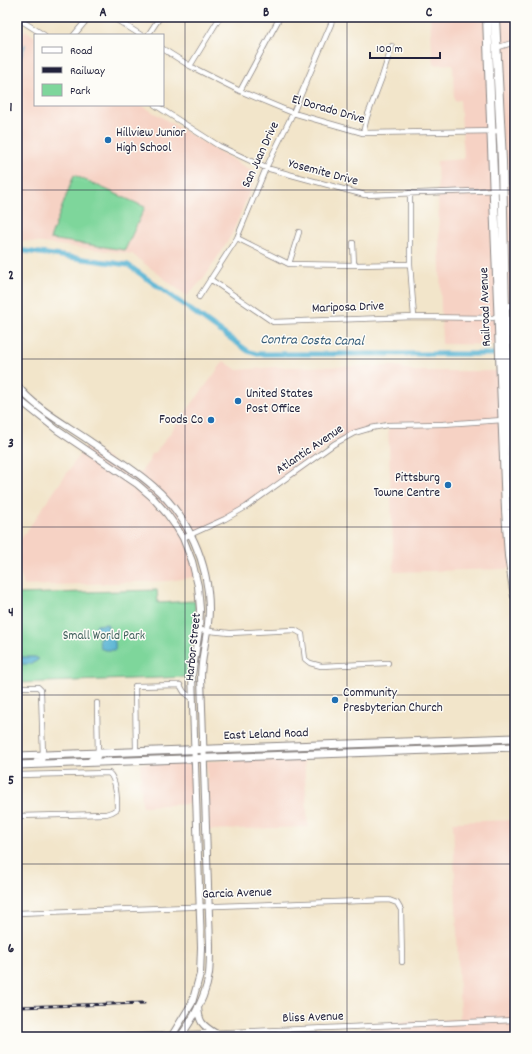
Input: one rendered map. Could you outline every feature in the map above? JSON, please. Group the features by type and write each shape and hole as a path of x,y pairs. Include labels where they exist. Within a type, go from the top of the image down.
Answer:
{"highway":[{"name":"Railroad Avenue","path":"487,17 492,49 503,345 510,419 515,517"},
{"name":"Railroad Avenue","path":"492,49 495,17"},
{"name":"Railroad Avenue","path":"504,364 502,420 515,596"}],"main road":[{"name":"East Leland Road","path":"17,756 515,738"},
{"name":"East Leland Road","path":"17,765 515,747"}],"street":[{"path":"75,34 89,17"},
{"path":"112,17 139,34"},
{"path":"149,34 160,17"},
{"path":"190,66 220,17"},
{"path":"240,91 280,17"},
{"name":"San Juan Drive","path":"199,297 237,238 266,168 293,113 333,17"},
{"path":"17,18 42,34"},
{"path":"492,49 515,42"},
{"path":"363,133 367,117 392,46"},
{"name":"El Dorado Drive","path":"164,50 190,66 240,91 293,113 363,133 496,131"},
{"name":"Yosemite Drive","path":"157,106 219,146 266,168 365,196 498,190"},
{"path":"410,193 410,264 414,318"},
{"path":"288,264 299,232"},
{"path":"237,238 288,264 410,264"},
{"path":"353,243 354,265"},
{"name":"Mariposa Drive","path":"210,279 273,322 414,318 492,318 502,313"},
{"path":"502,313 510,305 515,305"},
{"name":"Harbor Street","path":"17,385 21,391 40,407 142,477 167,500 191,535 200,556 206,579 209,604 208,631 201,672 210,945 209,974 204,993 198,1007 181,1036"},
{"name":"Harbor Street","path":"17,398 57,430 137,484 172,520 183,538 192,561 198,586 200,609 199,630 193,664 192,689 201,947 200,974 192,1003 171,1036"},
{"name":"Atlantic Avenue","path":"183,538 246,507 334,444 354,433 382,426 443,424 510,419"},
{"path":"137,484 142,477"},
{"path":"199,630 230,633 295,630 302,634 305,659 313,664 327,666 388,663"},
{"path":"136,752 135,686 180,685 185,689 192,689"},
{"path":"180,685 184,692 193,699"},
{"path":"17,687 36,687 41,690 43,756 42,760 29,764"},
{"path":"88,763 92,758 97,758 98,754 97,703"},
{"path":"17,775 109,773 113,776 117,809 106,814 17,816"},
{"name":"Garcia Avenue","path":"17,913 389,900 397,903 401,910 402,962"},
{"path":"198,1007 198,1016 201,1023 215,1033"},
{"name":"Bliss Avenue","path":"112,1037 181,1036 215,1033 515,1020"}],"shaded area":[{"path":"430,17 515,17 515,345 442,344 437,161 464,159 460,100 454,101 453,64 433,65"},
{"name":"Hillview Junior High School","path":"25,30 34,36 34,106 143,106 257,174 232,234 205,277 187,296 132,254 17,240 17,48"},
{"path":"224,361 237,370 276,367 395,366 414,371 497,371 515,364 515,567 504,569 394,572 388,424 371,427 334,443 259,500 187,539 200,576 169,581 24,586 17,562 17,545 87,444 136,478 150,460 151,454 156,452"},
{"path":"304,757 308,827 208,830 207,761"},
{"path":"192,761 194,804 142,806 141,789 138,782 141,779 140,765 143,763"},
{"path":"515,820 515,1037 369,1037 368,1024 460,1019 453,822"}],"green space":[{"path":"74,175 145,207 125,250 50,239"},
{"name":"Small World Park","path":"157,590 158,603 195,601 187,677 17,683 17,594"}],"water":[{"path":"107,624 115,643 115,650 105,650 100,648 99,638 104,636 96,631 95,628 97,625"},
{"path":"17,657 35,657 39,659 28,664 23,664 17,663"}],"waterway":[{"path":"17,68 25,45"},
{"name":"Contra Costa Canal","path":"17,250 128,265 248,351 257,354 515,354"}],"railway":[{"path":"17,1007 144,1003"}],"place":[{"name":"Hillview Junior High School","path":"108,140"},
{"name":"United States Post Office","path":"238,401"},
{"name":"Foods Co","path":"211,420"},
{"name":"Pittsburg Towne Centre","path":"448,485"},
{"name":"Community Presbyterian Church","path":"335,700"}]}
